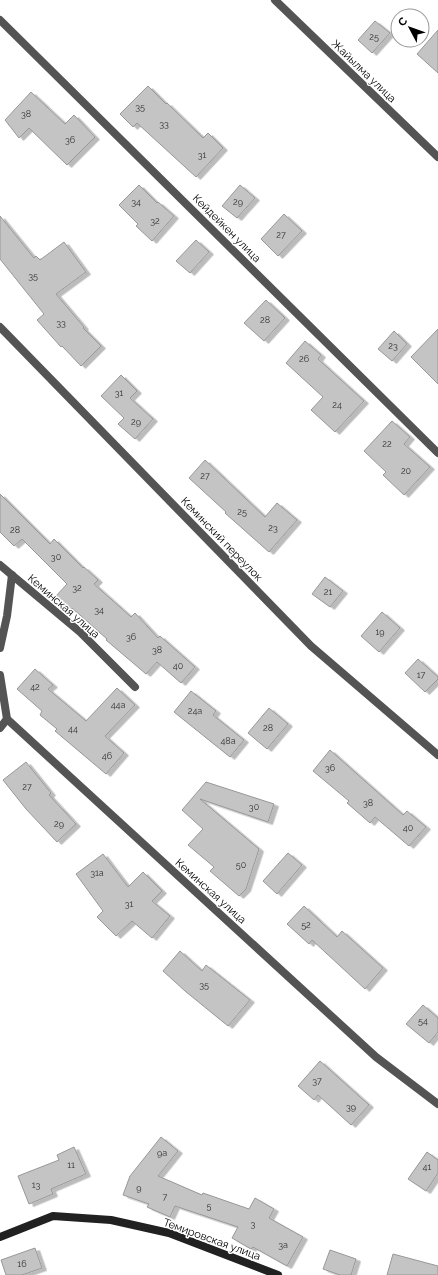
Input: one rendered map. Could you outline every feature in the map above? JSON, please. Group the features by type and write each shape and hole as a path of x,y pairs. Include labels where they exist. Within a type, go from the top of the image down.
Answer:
{"street":[{"name":"Жайылма улица","path":"275,0 438,157"},
{"name":"Кейдейкен улица","path":"0,20 438,453"},
{"name":"Кеминский переулок","path":"0,327 311,646 438,755"},
{"name":"Кеминская улица","path":"0,565 80,632 135,687"},
{"name":"Кеминская улица","path":"0,648 7,616 12,575"},
{"path":"0,675 7,719 0,728"},
{"name":"Кеминская улица","path":"7,719 376,1057 438,1104"},
{"name":"Темировская улица","path":"0,1237 53,1216 111,1220 169,1233 278,1275"}],"building":[{"path":"375,21 390,33 372,53 358,40"},
{"path":"438,30 438,73 417,54 422,48 430,48 430,39"},
{"path":"148,86 203,138 208,133 223,148 196,177 137,123 133,127 120,114"},
{"path":"31,92 65,124 74,115 95,137 67,165 29,128 19,138 5,120"},
{"path":"139,185 157,203 158,202 174,216 152,241 136,226 138,224 119,205"},
{"path":"240,185 255,198 237,218 222,206"},
{"path":"284,214 302,231 278,256 261,239"},
{"path":"0,216 34,258 36,256 40,260 64,242 86,272 56,294 84,327 83,328 101,346 81,366 62,346 61,347 37,320 44,314 0,259"},
{"path":"196,240 209,252 190,273 176,261"},
{"path":"266,300 285,318 264,341 244,323"},
{"path":"438,329 438,384 411,357"},
{"path":"394,331 407,344 392,361 378,349"},
{"path":"305,341 321,355 318,359 364,401 335,432 311,410 323,397 286,363"},
{"path":"121,375 137,391 130,398 153,419 135,439 118,424 124,418 101,396"},
{"path":"392,421 410,437 404,444 430,467 404,495 383,475 386,472 364,451"},
{"path":"205,460 265,517 277,503 297,520 269,552 225,513 226,512 189,478"},
{"path":"0,494 50,544 54,539 83,568 84,567 98,580 94,584 131,617 135,613 158,638 160,636 195,667 181,683 157,662 146,674 106,640 107,639 72,608 70,610 56,596 67,584 22,539 14,546 0,532"},
{"path":"325,577 343,591 330,607 312,594"},
{"path":"382,612 400,628 379,652 361,636"},
{"path":"418,659 438,677 438,679 425,692 405,673"},
{"path":"35,669 53,685 48,689 86,721 117,688 135,705 105,736 124,753 106,774 55,731 57,729 40,715 42,711 17,689"},
{"path":"191,691 216,711 213,715 244,740 230,757 174,712"},
{"path":"269,708 288,724 267,749 248,733"},
{"path":"330,750 403,815 407,811 426,827 409,846 375,817 370,823 347,803 349,801 313,771"},
{"path":"26,762 51,793 49,795 76,824 57,842 26,809 3,780"},
{"path":"206,782 274,804 268,822 200,799 259,849 246,889 239,896 210,871 214,867 188,845 203,829 182,810"},
{"path":"288,853 302,865 277,894 263,881"},
{"path":"103,854 128,887 143,872 162,891 152,901 170,916 152,938 132,921 116,936 97,917 103,911 76,874"},
{"path":"304,906 337,937 342,931 383,968 365,989 312,940 309,944 287,924"},
{"path":"180,951 202,971 206,965 250,1000 228,1026 163,971"},
{"path":"423,1005 438,1018 438,1032 429,1043 406,1024"},
{"path":"320,1061 369,1105 351,1125 318,1095 314,1100 298,1086"},
{"path":"161,1137 178,1151 158,1176 202,1195 203,1193 249,1209 255,1198 274,1209 269,1218 303,1237 287,1266 253,1247 251,1249 232,1238 238,1227 175,1206 170,1217 147,1207 149,1204 123,1195 130,1176"},
{"path":"74,1147 86,1174 51,1189 53,1194 29,1204 18,1176 59,1160 57,1155"},
{"path":"427,1152 438,1160 438,1173 426,1191 408,1179"},
{"path":"35,1248 42,1268 22,1275 6,1275 1,1260"},
{"path":"330,1250 356,1259 351,1275 340,1275 323,1269"},
{"path":"393,1254 438,1266 438,1275 387,1275"}]}
